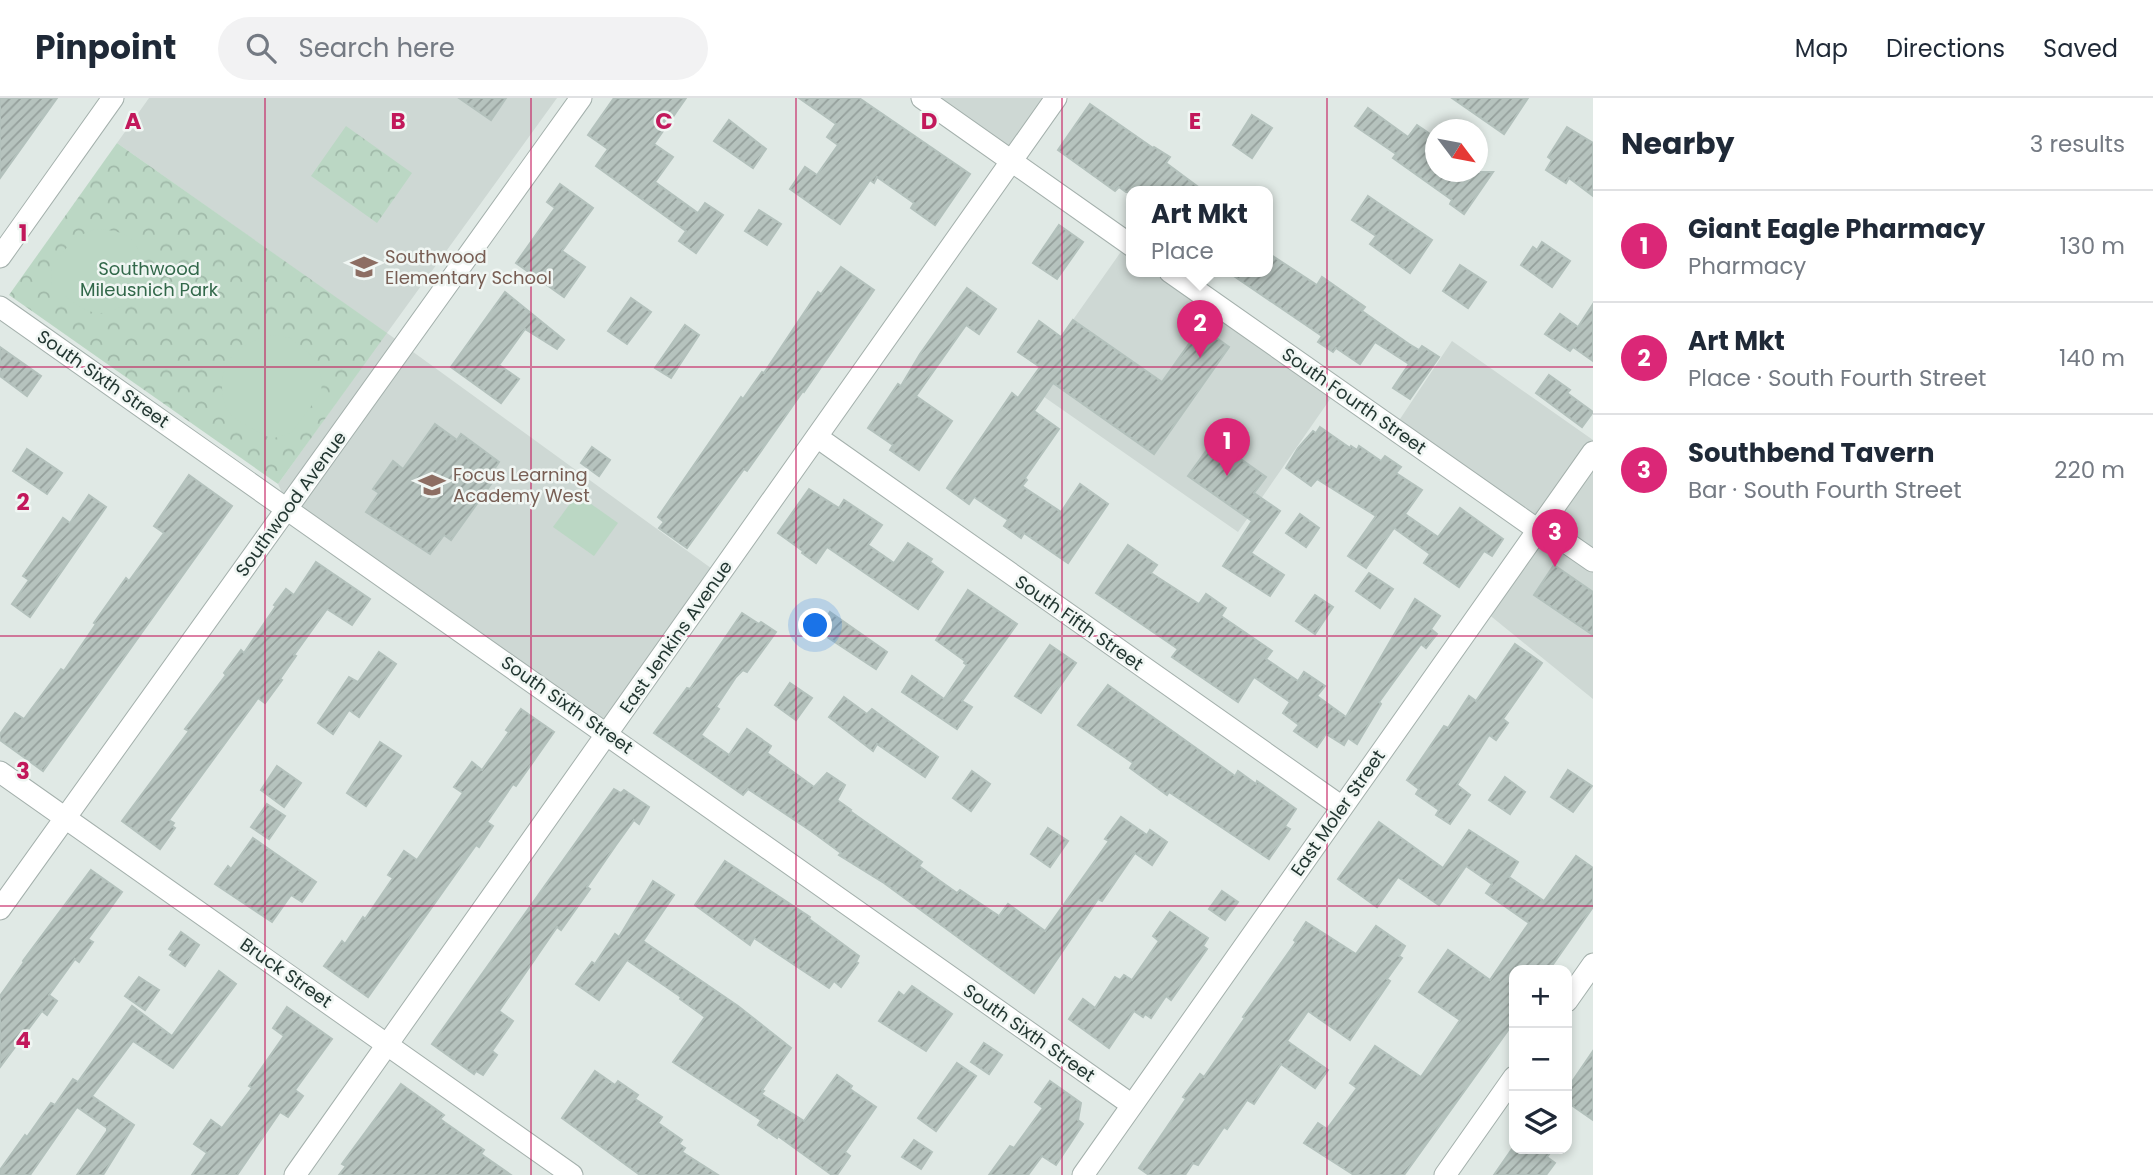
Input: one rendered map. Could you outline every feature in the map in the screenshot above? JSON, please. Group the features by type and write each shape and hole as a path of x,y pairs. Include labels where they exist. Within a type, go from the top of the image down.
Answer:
{"street":[{"path":"0,257 113,98"},
{"name":"Southwood Avenue","path":"0,909 581,98"},
{"path":"922,98 1126,242"},
{"name":"East Jenkins Avenue","path":"295,1175 1056,98"},
{"name":"South Fourth Street","path":"1177,277 1540,528 1593,561"},
{"name":"South Sixth Street","path":"0,307 1132,1105"},
{"name":"South Fifth Street","path":"817,437 1342,807"},
{"name":"East Moler Street","path":"1083,1175 1593,452"},
{"name":"Bruck Street","path":"0,772 572,1175"},
{"path":"1572,994 1593,964"},
{"path":"1446,1175 1509,1084"}],"shaded area":[{"path":"149,98 557,98 387,333 726,579 614,734 290,510 278,484 386,333 117,143"},
{"path":"931,98 1058,98 1016,155"},
{"path":"1125,246 1126,277 1170,277 1335,392 1238,532 1027,385"},
{"path":"1452,341 1593,440 1593,699 1487,613 1543,533 1394,428"}],"green space":[{"path":"346,126 412,173 377,223 311,176"},
{"name":"Southwood Mileusnich Park","path":"117,143 387,333 278,484 9,295"},
{"path":"95,229 114,231 127,236 139,250 142,263 136,289 118,308 106,313 92,312 81,307 52,285 51,268 74,238"},
{"path":"273,335 290,338 308,352 318,365 322,381 321,393 291,433 271,439 229,412 222,388 227,363 237,351"},
{"path":"577,494 618,523 594,556 553,527"}],"building":[{"path":"0,98 57,98 0,178"},
{"path":"459,98 506,98 491,120"},
{"path":"614,98 686,98 654,144 673,157 655,182 698,213 705,203 723,215 696,253 679,241 686,231 596,166 608,149 588,135"},
{"path":"799,98 859,98 970,174 935,225 911,208 914,203 877,177 874,183 870,180 840,224 790,189 805,167 817,175 838,145 827,137 836,124"},
{"path":"1452,98 1528,98 1504,134 1488,123 1488,119 1482,119"},
{"path":"1090,104 1170,157 1166,163 1197,186 1126,186 1126,192 1119,187 1115,191 1058,150"},
{"path":"1368,108 1408,137 1417,125 1425,130 1425,181 1393,158 1396,154 1355,126"},
{"path":"1252,115 1272,128 1252,158 1233,145"},
{"path":"729,120 766,149 753,168 714,141"},
{"path":"1567,127 1593,143 1593,196 1569,178 1566,183 1546,170 1552,160 1548,157"},
{"path":"1427,182 1486,182 1464,214 1450,204 1452,200"},
{"path":"560,184 593,208 562,251 585,267 564,297 516,263 555,208 547,202"},
{"path":"1368,196 1432,240 1410,273 1370,244 1376,236 1352,220"},
{"path":"759,210 781,224 767,245 745,231"},
{"path":"1059,225 1083,242 1057,279 1033,263"},
{"path":"1542,242 1570,261 1552,287 1521,265 1533,247 1537,250"},
{"path":"1273,256 1317,285 1322,277 1365,307 1362,311 1409,344 1419,350 1422,346 1439,357 1410,399 1393,388 1409,364 1375,342 1360,364 1336,348 1333,352 1318,342 1322,336 1235,277 1273,277"},
{"path":"1460,265 1486,282 1468,308 1443,291"},
{"path":"841,267 874,290 747,471 744,469 687,548 659,528 664,522 658,517 741,397 743,399 762,372 764,373 818,292 821,294"},
{"path":"967,288 996,309 979,334 966,325 916,396 952,421 919,470 890,450 893,445 868,428 898,384 901,386 920,354"},
{"path":"505,292 564,340 557,349 525,329 499,365 519,379 501,403 451,367"},
{"path":"631,298 651,312 627,344 608,331"},
{"path":"1593,304 1593,361 1573,347 1570,351 1545,334 1560,314 1578,327"},
{"path":"1073,320 1162,382 1201,327 1229,347 1154,454 1053,383 1034,411 1059,429 1022,486 1061,512 1080,484 1108,504 1068,563 1024,533 1021,538 1004,526 1008,520 974,497 969,504 947,488 1012,393 1018,398 1040,367 1018,352 1039,321 1061,337"},
{"path":"685,325 699,335 671,378 655,368"},
{"path":"0,347 41,376 27,396 0,376"},
{"path":"1549,375 1570,390 1567,393 1593,412 1582,427 1536,393"},
{"name":"Focus Learning Academy West","path":"435,424 457,440 461,434 499,462 491,474 496,477 451,540 444,535 430,554 366,512 379,493 373,489 393,461 403,469"},
{"path":"1320,427 1350,448 1351,446 1357,450 1359,446 1381,461 1385,456 1401,467 1396,473 1422,490 1405,514 1438,537 1460,508 1503,539 1492,556 1484,551 1459,587 1424,563 1430,554 1394,528 1366,568 1348,556 1376,516 1317,479 1311,486 1286,468 1298,448"},
{"path":"1214,440 1266,477 1254,493 1280,511 1251,553 1284,575 1270,596 1223,566 1252,521 1188,476"},
{"path":"592,447 610,460 599,476 581,463"},
{"path":"27,449 62,473 47,494 13,471"},
{"path":"189,475 232,506 43,771 0,740 0,734 15,713 24,719 61,669 64,671 126,578 129,581 164,533 154,526"},
{"path":"809,489 839,508 844,500 882,525 868,545 894,563 908,543 932,559 930,562 943,572 918,609 827,547 816,563 778,533"},
{"path":"89,495 106,507 30,617 12,604 29,580 23,576 63,518 70,523"},
{"path":"1300,514 1319,528 1306,547 1286,533"},
{"path":"1128,545 1157,565 1151,573 1199,604 1206,594 1226,608 1221,616 1272,651 1266,659 1298,681 1304,672 1325,686 1317,696 1346,717 1415,599 1440,616 1431,629 1437,634 1426,648 1421,644 1379,702 1381,704 1357,744 1348,738 1344,745 1326,734 1317,747 1294,731 1299,725 1283,713 1290,702 1254,677 1238,702 1172,657 1178,649 1096,593"},
{"path":"316,562 370,599 352,625 327,609 294,655 296,656 280,679 282,680 265,703 258,698 169,820 174,823 172,826 175,828 160,849 122,821 189,731 185,729 226,675 224,673 241,650 244,653 276,606 274,605 286,589 294,595"},
{"path":"1554,565 1593,592 1593,635 1534,595"},
{"path":"1369,573 1393,589 1380,608 1356,591"},
{"path":"968,590 1017,624 962,701 972,707 957,729 902,692 912,676 944,699 967,665 936,640"},
{"path":"1315,595 1333,607 1315,634 1296,621"},
{"path":"830,612 887,652 876,669 818,631"},
{"path":"742,613 776,632 747,672 743,670 736,677 701,735 729,755 747,729 771,746 767,753 814,787 827,773 845,785 837,800 850,811 922,862 919,866 957,893 960,890 999,916 1008,904 1045,931 1109,841 1105,839 1121,817 1147,835 1150,830 1167,842 1152,865 1135,853 1102,901 1098,899 1034,993 884,883 839,855 841,853 811,831 748,789 743,795 654,733 687,688 690,689"},
{"path":"1515,644 1542,663 1503,719 1508,723 1496,740 1489,735 1457,785 1470,795 1450,824 1436,815 1439,810 1416,794 1419,789 1407,780 1444,726 1448,728 1469,696 1476,701"},
{"path":"1050,645 1076,663 1041,713 1015,696"},
{"path":"379,652 396,664 359,717 349,710 333,734 318,723 349,677 358,682"},
{"path":"790,683 812,698 796,720 775,705"},
{"path":"1108,685 1235,776 1238,771 1256,784 1257,781 1296,809 1285,826 1290,829 1269,859 1169,792 1167,795 1130,768 1133,763 1078,725"},
{"path":"844,697 867,714 872,709 938,757 925,777 877,744 873,751 829,717"},
{"path":"521,709 554,732 487,822 493,826 479,847 476,845 368,997 324,966 342,941 345,944 363,917 365,919 393,878 388,875 404,851 417,860 463,793 454,787 472,762 482,770 509,732 506,730"},
{"path":"380,742 401,756 366,806 347,793"},
{"path":"277,766 301,783 284,807 261,790"},
{"path":"1568,770 1592,786 1573,812 1551,797"},
{"path":"972,771 990,784 971,811 953,798"},
{"path":"1505,777 1525,792 1510,814 1489,800"},
{"path":"614,789 621,793 624,790 649,807 639,824 634,820 587,887 590,889 561,930 557,927 499,1011 513,1021 492,1051 497,1055 483,1075 476,1071 474,1074 432,1044"},
{"path":"267,804 285,816 269,839 251,827"},
{"path":"1379,822 1443,868 1469,830 1518,862 1509,877 1544,901 1576,856 1593,868 1593,907 1552,965 1509,965 1509,1029 1404,1175 1354,1175 1304,1143 1318,1123 1327,1129 1357,1088 1350,1083 1375,1046 1421,1077 1460,1020 1419,992 1448,950 1490,980 1529,923 1486,893 1492,884 1466,866 1439,905 1398,877 1377,907 1338,879"},
{"path":"1048,828 1068,841 1050,867 1031,854"},
{"path":"253,838 316,882 302,902 291,895 272,922 215,884 228,866 231,869"},
{"path":"725,861 810,917 809,919 859,956 856,962 858,963 841,987 834,981 829,988 754,938 750,945 695,905"},
{"path":"91,870 122,892 88,939 93,942 79,962 75,959 49,995 57,1001 47,1015 42,1011 0,1067 0,996"},
{"path":"653,881 674,895 643,941 738,1006 791,1048 761,1094 804,1121 837,1075 852,1086 850,1089 876,1107 845,1152 850,1156 837,1175 832,1175 758,1125 761,1120 673,1062 705,1017 680,999 681,997 627,960 599,1000 576,984 592,962 595,964 615,934 619,937"},
{"path":"1222,891 1238,902 1225,920 1209,909"},
{"path":"1170,912 1208,938 1203,946 1207,949 1171,1000 1166,996 1151,1018 1145,1014 1143,1017 1134,1011 1109,1048 1069,1019 1083,999 1095,1008 1115,977 1120,980 1124,975 1132,980 1159,941 1153,936"},
{"path":"1306,922 1356,954 1376,926 1405,946 1399,956 1402,958 1387,979 1390,981 1350,1040 1308,1011 1287,1041 1328,1070 1315,1088 1281,1064 1254,1104 1247,1100 1227,1129 1224,1127 1198,1165 1193,1163 1185,1175 1149,1175 1139,1168 1186,1099 1183,1097 1200,1074 1204,1077 1296,942 1294,940"},
{"path":"181,932 199,945 185,966 170,955 173,951 169,949"},
{"path":"219,971 236,984 173,1068 133,1041 92,1096 134,1125 103,1175 77,1175 107,1128 77,1107 30,1175 0,1175 0,1170 25,1135 27,1137 51,1103 55,1105 73,1079 78,1082 132,1006 172,1036"},
{"path":"139,977 159,990 145,1010 125,996"},
{"path":"912,986 952,1014 926,1051 879,1021 899,992 904,996"},
{"path":"287,1007 332,1039 295,1090 303,1096 288,1117 280,1112 237,1175 192,1175 207,1153 194,1144 211,1120 222,1128 252,1088 249,1086 284,1036 273,1028"},
{"path":"984,1043 1002,1055 989,1074 971,1062"},
{"path":"1593,1051 1593,1120 1572,1105 1572,1082"},
{"path":"957,1063 976,1076 936,1131 918,1118"},
{"path":"595,1071 615,1085 618,1081 638,1095 635,1099 662,1117 658,1123 682,1140 679,1144 685,1148 682,1152 718,1175 640,1175 562,1118"},
{"path":"1050,1081 1081,1103 1078,1120 1083,1124 1056,1165 1042,1156 1028,1175 989,1175 1010,1146 1014,1148 1043,1108 1035,1102"},
{"path":"401,1084 444,1115 440,1119 484,1150 481,1154 511,1175 339,1175 346,1166 342,1164"},
{"path":"914,1140 932,1152 921,1169 902,1157"},
{"path":"1509,1153 1549,1154 1547,1157 1555,1163 1546,1175 1494,1175"}],"place":[{"name":"Southwood Elementary School","path":"364,267"},
{"name":"Art Mkt","path":"1200,358"},
{"name":"Giant Eagle Pharmacy","path":"1227,476"},
{"name":"Focus Learning Academy West","path":"432,485"},
{"name":"Southbend Tavern","path":"1555,567"}]}
